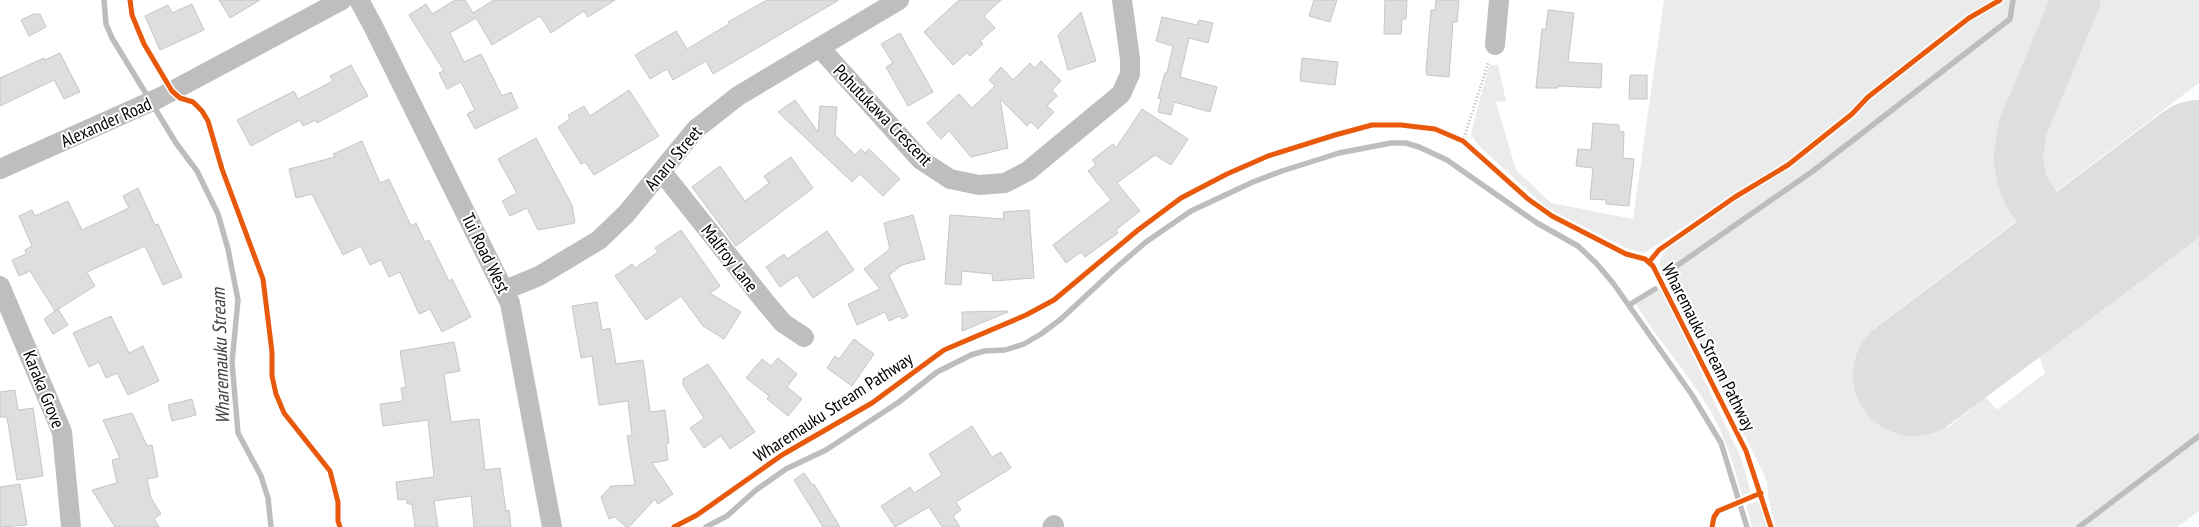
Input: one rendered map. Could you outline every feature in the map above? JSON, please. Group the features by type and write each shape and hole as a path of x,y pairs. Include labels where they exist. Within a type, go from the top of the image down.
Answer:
{"street":[{"name":"Alexander Road","path":"0,169 159,98 342,0"},
{"name":"Tui Road West","path":"359,0 505,290 515,321 552,527"},
{"name":"Anaru Street","path":"505,290 539,276 599,240 626,214 696,129 731,101 899,0"},
{"name":"Pohutukawa Crescent","path":"820,48 921,160 950,179 979,185 1005,183 1028,171 1121,94 1130,74 1130,59 1122,0"},
{"path":"1495,45 1500,0"},
{"name":"Malfroy Lane","path":"662,172 783,323 804,337"},
{"name":"Karaka Grove","path":"0,286 62,432 71,527"}],"path":[{"path":"1463,141 1495,45"},
{"path":"1456,138 1469,146"}],"shaded area":[{"path":"1664,0 1996,0 1962,19 1870,91 1843,120 1767,175 1750,183 1644,253 1626,248 1549,209 1479,146 1471,135 1488,70 1490,65 1498,65 1506,101 1496,102 1516,170 1551,203 1633,219"},
{"path":"2005,0 2199,0 2199,83 1873,329 1947,428 1986,397 1997,410 2045,373 2039,356 2199,236 2199,511 2177,527 1776,527 1768,497 1767,481 1660,266 1660,260 1668,247 1791,165 1855,116 1886,85 1966,24"},
{"path":"1661,288 1741,458 1751,492 1742,496 1725,442 1711,412 1636,304"},
{"path":"1757,501 1760,503 1768,527 1752,527 1746,505"}],"building":[{"path":"219,0 260,0 230,18"},
{"path":"455,0 465,0 473,13 494,0 615,0 588,17 584,11 551,33 540,16 492,45 476,18 450,33 464,62 481,54 502,96 511,92 518,108 475,129 467,114 475,110 461,82 447,89 439,73 444,71 409,15 426,4 432,14"},
{"path":"767,0 839,0 713,74 706,61 673,80 667,69 650,79 635,55 676,31 687,49 729,24 728,22"},
{"path":"959,0 1001,0 984,16 995,28 980,41 983,44 970,56 967,53 953,65 924,32"},
{"path":"1314,0 1337,0 1330,22 1309,16"},
{"path":"1385,0 1407,0 1406,19 1402,19 1401,34 1384,34"},
{"path":"1436,0 1459,0 1457,22 1453,22 1449,77 1427,75 1426,71 1431,10 1435,10"},
{"path":"192,4 204,30 160,50 145,16 168,5 172,13"},
{"path":"1548,10 1574,13 1568,62 1602,64 1601,88 1558,86 1558,88 1536,88 1542,29 1546,29"},
{"path":"1081,12 1096,61 1068,70 1058,35"},
{"path":"34,14 40,14 46,27 29,36 21,20"},
{"path":"1162,17 1197,25 1199,20 1213,23 1208,43 1189,38 1180,77 1217,87 1210,112 1174,102 1171,115 1158,112 1161,99 1158,98 1165,73 1167,73 1173,46 1156,41"},
{"path":"900,33 933,92 908,106 886,67 893,63 881,44"},
{"path":"60,53 80,92 64,99 54,80 0,106 0,78 44,58 45,60"},
{"path":"1302,58 1338,62 1335,85 1300,81"},
{"path":"1041,61 1061,81 1052,90 1057,96 1047,106 1054,112 1038,129 1031,122 1027,126 1000,99 1008,148 971,157 949,131 941,139 927,123 959,94 972,108 995,86 989,80 1001,67 1013,80 1030,63 1035,68"},
{"path":"351,65 368,96 317,123 316,120 303,126 300,120 251,146 237,120 294,91 298,99 333,81 330,76"},
{"path":"1630,75 1647,75 1647,99 1629,99"},
{"path":"629,90 659,136 594,175 585,162 581,164 558,127 570,119 568,115 584,106 590,116"},
{"path":"795,100 818,132 820,106 837,107 835,135 855,155 861,149 865,153 869,149 900,179 883,196 860,174 852,182 778,112"},
{"path":"1142,109 1188,139 1171,165 1155,155 1117,183 1140,211 1116,230 1118,233 1085,257 1081,252 1066,263 1053,245 1111,200 1088,171 1096,165 1092,160 1113,144 1116,148"},
{"path":"1593,123 1619,125 1619,131 1624,132 1623,158 1634,159 1629,206 1606,204 1606,200 1590,199 1593,168 1576,166 1578,149 1591,150"},
{"path":"536,138 572,205 575,223 538,230 527,208 510,216 502,201 517,193 498,159"},
{"path":"362,141 380,183 389,179 411,226 416,223 425,242 429,240 449,281 452,279 471,317 442,332 430,309 419,314 400,272 389,277 381,260 370,265 361,246 343,255 312,194 296,198 289,169 335,157 333,154"},
{"path":"791,157 813,188 736,246 692,187 720,166 745,201 769,183 764,176"},
{"path":"138,188 155,225 158,224 182,277 163,285 145,246 87,272 95,286 55,311 30,271 19,276 12,260 26,254 25,250 32,246 19,216 32,210 35,216 68,201 82,230 129,208 123,196"},
{"path":"1029,210 1034,278 993,281 992,274 962,271 961,285 945,284 950,215 1004,219 1003,212"},
{"path":"913,215 925,259 902,265 889,275 908,316 902,319 900,316 889,321 885,312 857,325 848,304 880,289 864,269 890,249 884,223"},
{"path":"681,230 720,286 710,293 741,312 724,339 703,326 681,296 646,320 615,276 632,264 635,268 658,252 655,248"},
{"path":"827,231 854,270 813,298 797,275 780,287 766,267 784,254 787,259"},
{"path":"597,302 602,330 610,328 616,364 643,360 650,412 665,410 669,443 666,444 668,460 652,463 673,494 658,504 655,499 629,527 626,527 615,517 609,519 601,497 611,486 635,485 627,436 632,435 628,401 599,405 592,356 581,358 572,306"},
{"path":"58,309 68,325 53,334 44,319"},
{"path":"962,312 1008,312 962,331"},
{"path":"111,316 129,353 143,346 159,381 128,395 117,373 106,378 99,362 89,367 73,333"},
{"path":"854,339 874,354 852,386 827,368 835,356 839,359"},
{"path":"454,342 460,371 444,374 451,422 479,419 485,470 500,468 506,511 509,510 511,527 474,527 471,496 434,501 438,527 415,527 412,504 407,504 406,499 398,500 396,482 434,477 428,420 383,426 380,404 403,401 401,388 406,387 400,351"},
{"path":"778,358 797,374 787,387 802,399 788,416 767,399 769,396 746,378 762,359 771,366"},
{"path":"708,364 755,432 730,449 721,436 704,448 690,428 704,418 683,385 683,379"},
{"path":"15,390 18,410 33,408 43,476 17,480 7,417 0,417 0,392"},
{"path":"192,399 196,415 172,421 168,405"},
{"path":"132,413 147,446 152,445 158,477 147,479 151,498 161,514 154,519 159,527 115,527 92,490 117,483 112,460 120,458 103,420"},
{"path":"972,426 992,457 1001,452 1011,468 956,502 961,510 953,516 960,527 942,527 929,507 895,527 881,506 910,487 914,493 942,475 929,454"},
{"path":"804,473 813,486 814,484 840,527 823,527 794,480"},
{"path":"20,484 27,525 0,527 0,487"}],"waterway":[{"name":"Wharemauku Stream","path":"104,0 106,24 112,38 176,143 197,171 218,214 228,249 238,300 232,362 238,433 261,476 268,498 271,527"},
{"path":"1665,274 1813,171 2010,19 2013,0"},
{"name":"Wharemauku Stream","path":"706,527 727,516 756,490 786,469 826,450 899,402 937,372 971,355 984,351 1005,350 1024,344 1041,334 1061,319 1146,242 1191,211 1253,182 1282,171 1339,153 1391,143 1406,143 1447,160 1537,223 1578,246 1596,263 1613,283 1692,395 1721,443 1747,527"},
{"path":"1629,305 1655,289"},
{"path":"2079,527 2199,436"}],"taxiway":[{"path":"2072,256 2027,193 2022,180 2018,158 2023,127 2076,0"}],"runway":[{"path":"1914,375 2199,161"}],"cycle path":[{"path":"130,0 132,15 144,44 172,91 180,98 193,102 208,121 222,169 263,279 272,352 272,376 276,394 284,413 330,471 338,502 338,521 340,527"},
{"path":"1649,262 1659,250 1735,197 1788,165 1852,114 1868,97 1969,18 2000,0"},
{"name":"Wharemauku Stream Pathway","path":"674,527 697,515 782,455 872,403 944,350 1026,315 1054,300 1138,230 1181,198 1227,174 1268,156 1372,125 1401,125 1435,129 1463,141 1528,199 1552,216 1626,254 1645,259 1653,266 1746,451 1771,527"},
{"path":"1712,527 1714,517 1718,511 1761,493"}]}
